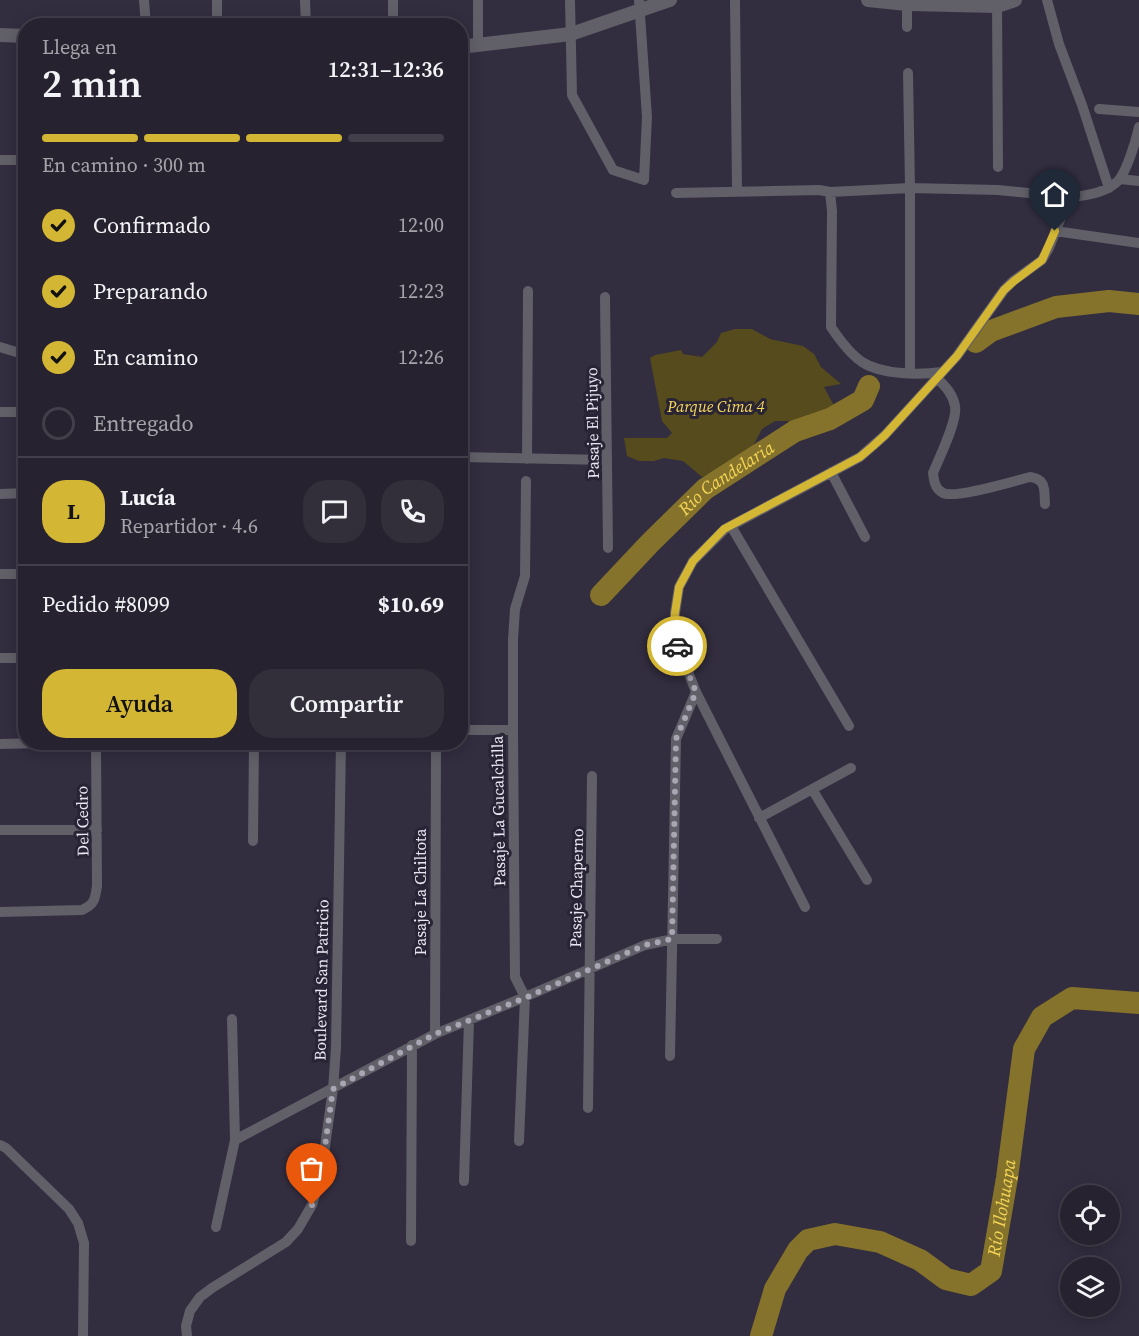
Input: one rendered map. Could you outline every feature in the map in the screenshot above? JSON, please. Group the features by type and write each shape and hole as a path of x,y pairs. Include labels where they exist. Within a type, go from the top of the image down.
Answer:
{"street":[{"path":"144,0 145,18"},
{"path":"217,0 217,18"},
{"path":"305,0 306,18"},
{"path":"393,0 393,18"},
{"path":"478,0 478,45"},
{"path":"570,0 572,95 613,170 644,180 647,117 639,6"},
{"path":"468,46 571,34 639,6 670,0"},
{"path":"735,0 737,192"},
{"path":"868,0 997,3 1015,0"},
{"path":"1047,0 1059,44 1109,188"},
{"path":"907,2 907,27"},
{"path":"997,3 998,167"},
{"path":"0,35 18,36"},
{"path":"908,73 910,373"},
{"path":"1099,110 1139,112"},
{"path":"676,193 819,190 830,192 910,188 998,190 1083,196 1109,188 1120,179 1139,127"},
{"path":"0,160 18,160"},
{"path":"1120,179 1139,181"},
{"path":"830,192 832,211 831,327 840,341 863,362 882,371 939,375 953,399 956,409 954,421 933,473 933,482 937,488 944,494 959,494 1030,477 1037,478 1044,487 1045,504"},
{"path":"805,907 696,692 676,641 675,613 679,587 693,561 724,529 860,457 885,435 957,356 1004,290 1042,260 1069,196"},
{"path":"1055,231 1139,243"},
{"path":"527,459 528,291"},
{"name":"Pasaje El Pijuyo","path":"605,297 608,548"},
{"path":"0,347 18,353"},
{"path":"0,411 18,412"},
{"path":"468,458 607,460"},
{"path":"831,472 866,537"},
{"name":"Pasaje La Gucalchilla","path":"519,1141 525,998 515,977 513,640 515,609 525,576 526,481"},
{"path":"0,494 18,494"},
{"path":"731,526 849,726"},
{"path":"0,574 18,574"},
{"path":"0,658 18,658"},
{"path":"670,1056 676,739 696,692"},
{"path":"468,730 513,730"},
{"path":"0,744 18,744"},
{"name":"Del Cedro","path":"0,912 82,910 90,906 95,898 97,886 96,750"},
{"path":"253,841 254,750"},
{"name":"Boulevard San Patricio","path":"187,1336 186,1326 190,1311 200,1297 286,1242 298,1228 312,1205 321,1175 333,1089 336,1036 341,750"},
{"name":"Pasaje La Chiltota","path":"435,750 435,1034"},
{"path":"759,818 851,768"},
{"name":"Pasaje Chaperno","path":"588,1108 592,776"},
{"path":"812,789 867,880"},
{"path":"0,830 97,830"},
{"path":"235,1140 435,1034 525,998 645,945 672,939 717,939"},
{"path":"216,1227 235,1140 232,1019"},
{"path":"464,1181 469,1020"},
{"path":"411,1241 412,1046"},
{"path":"0,1145 6,1148 69,1209 78,1223 84,1243 83,1336"}],"green space":[{"name":"Parque Cima 4","path":"735,329 752,329 770,339 803,346 814,354 821,367 841,384 824,387 839,415 819,423 815,417 795,431 788,421 775,421 762,429 753,446 732,463 702,477 683,461 664,458 639,461 627,456 624,438 667,438 672,433 662,421 650,358 681,350 683,354 702,357 717,342 721,333"}],"waterway":[{"name":"Rio Candelaria","path":"976,342 991,331 1056,307 1109,301 1139,304"},
{"name":"Rio Candelaria","path":"601,595 705,489 795,431 830,419 863,400 869,386"},
{"name":"Río Ilohuapa","path":"761,1336 775,1289 798,1250 808,1240 835,1234 880,1242 920,1260 946,1279 971,1285 991,1271 1007,1178 1024,1049 1042,1017 1072,998 1139,1003"}],"way so far":[{"path":"312,1205 321,1175 333,1089 435,1034 525,998 645,945 672,939 676,739 696,692 677,646"}],"route":[{"path":"677,646 674,628 679,587 693,561 724,529 860,457 885,435 957,356 1004,290 1042,260 1055,231"}]}
